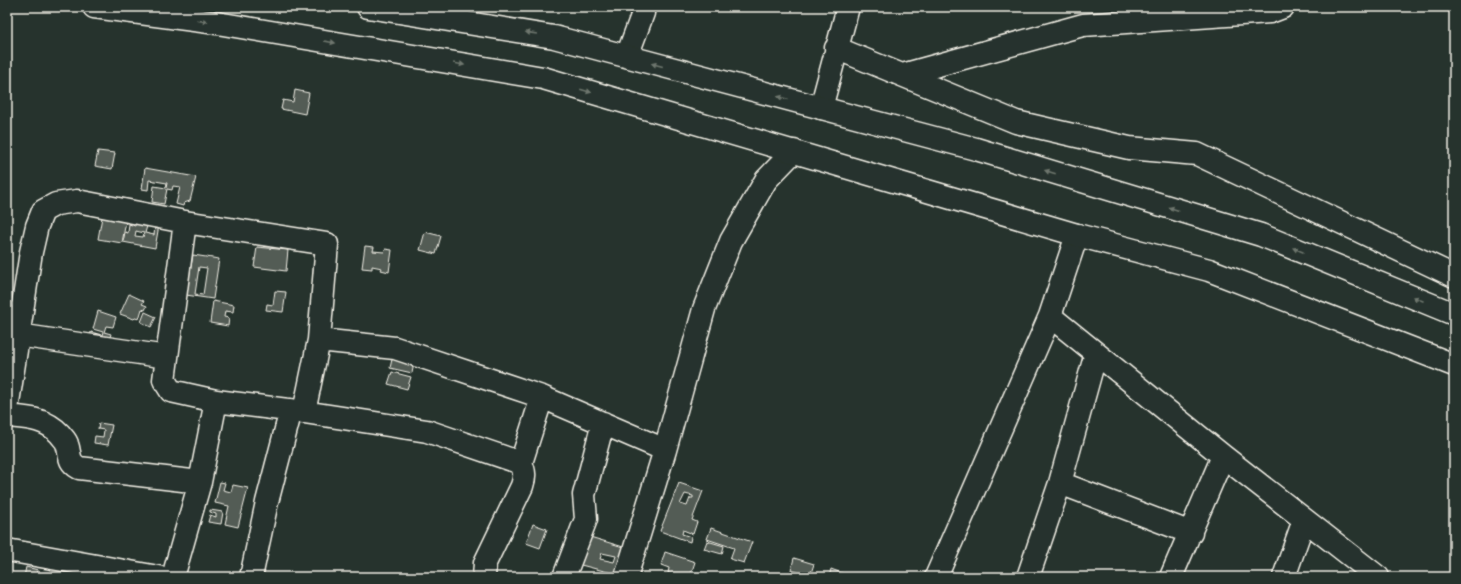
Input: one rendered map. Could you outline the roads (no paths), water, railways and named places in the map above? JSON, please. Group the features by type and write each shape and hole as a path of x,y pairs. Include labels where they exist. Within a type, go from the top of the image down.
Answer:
{"street":[{"path":"94,7 217,23 543,78 1077,235 1209,270 1454,365"},
{"path":"368,7 554,37 976,149 1261,235 1454,314"},
{"path":"627,56 643,13 641,7"},
{"path":"821,108 848,7"},
{"path":"902,75 1083,25 1270,12 1283,7"},
{"path":"836,48 1016,122 1129,148 1197,154 1454,276"},
{"path":"626,577 665,450 704,309 731,241 766,180 794,151"},
{"path":"7,410 31,252 37,226 43,211 56,204 77,201 185,222 327,244 319,340 267,502 252,577"},
{"path":"185,222 164,380 171,392 216,402 297,411 427,431 521,463"},
{"path":"936,577 1050,316 1077,235"},
{"path":"1050,316 1372,575"},
{"path":"18,335 167,357"},
{"path":"319,340 395,348 542,397 665,450"},
{"path":"1028,577 1060,483 1096,353"},
{"path":"484,577 485,562 523,482 524,470 521,463 542,397"},
{"path":"173,577 200,482 216,402"},
{"path":"7,416 41,420 55,429 67,442 70,459 74,465 79,468 200,482"},
{"path":"564,577 586,519 584,495 603,423"},
{"path":"1172,577 1223,456"},
{"path":"1060,483 1191,533"},
{"path":"1284,577 1304,520"},
{"path":"7,550 110,573 158,577"}]}
